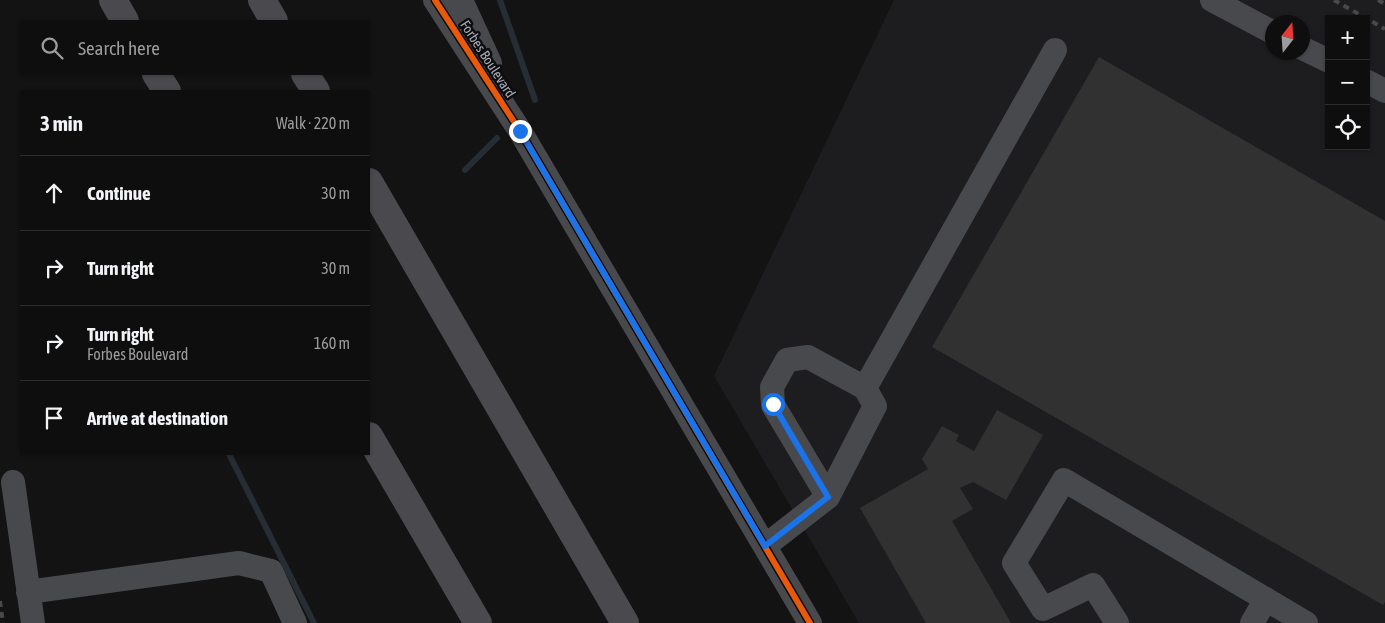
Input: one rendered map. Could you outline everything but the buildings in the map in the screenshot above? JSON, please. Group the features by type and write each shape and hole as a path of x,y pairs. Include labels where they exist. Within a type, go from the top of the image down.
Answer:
{"highway":[{"path":"113,0 124,20"},
{"path":"262,0 273,20"},
{"path":"157,75 166,90"},
{"path":"306,75 315,90"},
{"path":"370,184 625,623"},
{"path":"370,438 478,623"}],"street":[{"name":"Forbes Boulevard","path":"435,0 520,131 810,623"},
{"name":"Forbes Boulevard","path":"461,0 520,131"},
{"path":"1212,0 1265,28"},
{"path":"865,388 1055,50"},
{"path":"1310,52 1327,60"},
{"path":"1370,83 1385,91"},
{"path":"765,546 828,497 875,406 865,388 808,357 787,360 772,387 773,404 828,497"},
{"path":"1117,623 1093,585 1043,609 1014,563 1064,480 1306,623"},
{"path":"13,482 33,623"},
{"path":"28,592 239,563 271,571 295,623"},
{"path":"1252,623 1266,599"}],"shaded area":[{"path":"894,0 1385,0 1385,623 859,623 714,376"}],"waterway":[{"path":"500,0 535,100"},
{"path":"465,170 497,138"},
{"path":"230,455 314,623"}],"railway":[{"path":"1334,0 1385,29"},
{"path":"1378,0 1385,4"},
{"path":"0,601 3,623"}],"cycle path":[{"path":"435,0 520,131 810,623"}],"route":[{"path":"520,131 765,546 828,497 773,404"}]}
